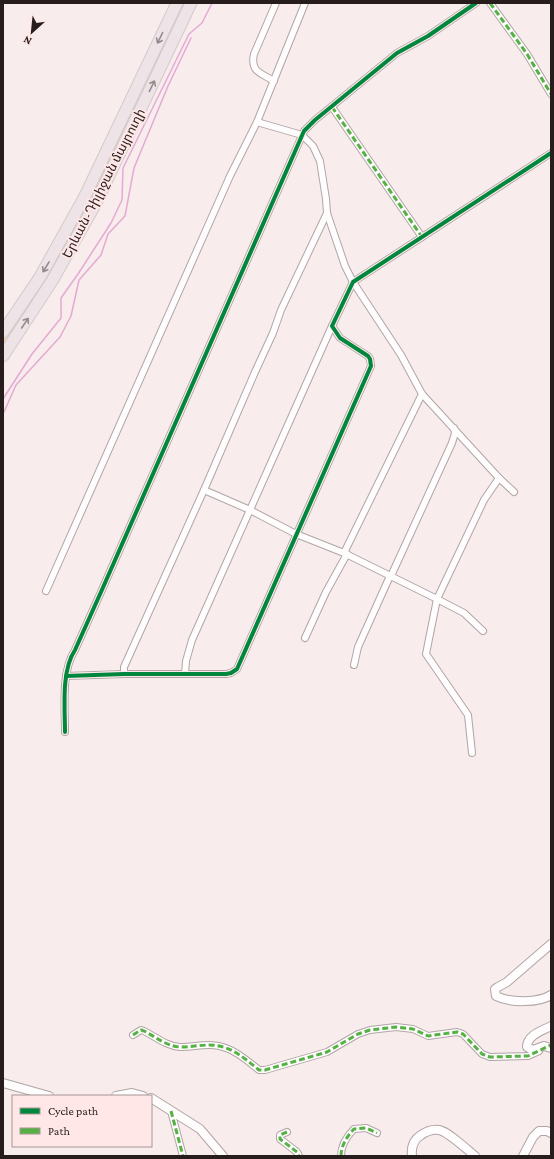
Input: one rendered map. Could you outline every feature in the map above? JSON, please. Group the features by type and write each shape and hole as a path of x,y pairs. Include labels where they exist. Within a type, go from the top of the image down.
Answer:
{"highway":[{"name":"Երևան-Դիլիջան մայրուղի","path":"3,332 40,277 84,198 177,3"},
{"name":"Երևան-Դիլիջան մայրուղի","path":"3,356 52,281 93,209 191,3"}],"street":[{"path":"274,81 256,70 252,62 276,3"},
{"path":"46,591 230,176 257,122 305,3"},
{"path":"65,732 66,676 70,659 101,592 302,135 307,128 397,53 428,36 476,3"},
{"path":"490,3 527,54 551,93"},
{"path":"332,107 422,237"},
{"path":"257,122 302,135 313,146 320,161 326,199 326,213 345,266 353,282 401,355 422,394 499,478 514,492"},
{"path":"185,674 186,661 192,640 353,282 551,153"},
{"path":"124,674 124,667 204,490 260,359 273,333 281,310 326,213"},
{"path":"66,676 124,674 226,674 237,669 371,366 368,356 340,338 332,326"},
{"path":"305,638 422,394"},
{"path":"354,665 358,648 452,443 455,433 454,428"},
{"path":"472,753 468,715 426,654 437,599 484,500 499,478"},
{"path":"204,490 250,510 296,534 346,554 437,599 464,613 483,631"},
{"path":"551,944 507,982 498,987 495,992 496,996 502,999 528,1001 536,1000 551,994"},
{"path":"133,1035 141,1030 165,1043 180,1047 214,1045 225,1047 232,1050 259,1070 265,1070 327,1052 358,1034 370,1030 396,1026 413,1030 428,1036 457,1032 463,1034 482,1054 490,1056 528,1056 550,1046"},
{"path":"550,1046 544,1046 531,1050 527,1047 527,1044 535,1034 551,1026"},
{"path":"3,1083 45,1095"},
{"path":"121,1095 132,1093 139,1095"},
{"path":"152,1099 200,1129 223,1156"},
{"path":"171,1111 183,1156"},
{"path":"341,1156 341,1151 345,1141 354,1129 366,1128 377,1133"},
{"path":"412,1156 411,1150 417,1137 434,1129 441,1130 474,1156"},
{"path":"523,1156 533,1137 539,1131 547,1131 551,1133"},
{"path":"287,1132 280,1135 280,1139 297,1152 299,1156"}],"shaded area":[{"path":"182,3 186,3 94,195 53,270 3,347 3,339 11,327"}],"waterway":[{"path":"3,399 32,354 61,318 61,298 111,223 122,200 123,168 189,34 202,23 212,3"},
{"path":"4,412 16,385 60,337 71,316 79,280 101,255 108,234 125,216 134,168 168,86 191,38"}],"marked path":[{"path":"490,3 527,54 551,94"},
{"path":"332,107 422,237"},
{"path":"133,1035 141,1030 166,1043 180,1047 209,1045 220,1046 239,1055 259,1070 265,1070 327,1052 358,1034 370,1030 396,1027 413,1029 428,1036 457,1032 463,1034 482,1054 490,1057 528,1056 551,1045"},
{"path":"171,1111 183,1156"},
{"path":"341,1156 345,1141 354,1129 366,1128 377,1133"},
{"path":"287,1132 280,1135 280,1139 297,1152 299,1156"}],"cycle path":[{"path":"65,732 64,701 66,679 71,659 304,131 315,120 397,53 428,36 476,3"},
{"path":"66,676 124,674 226,674 237,669 371,366 368,356 340,338 332,326 353,282 551,153"}]}
